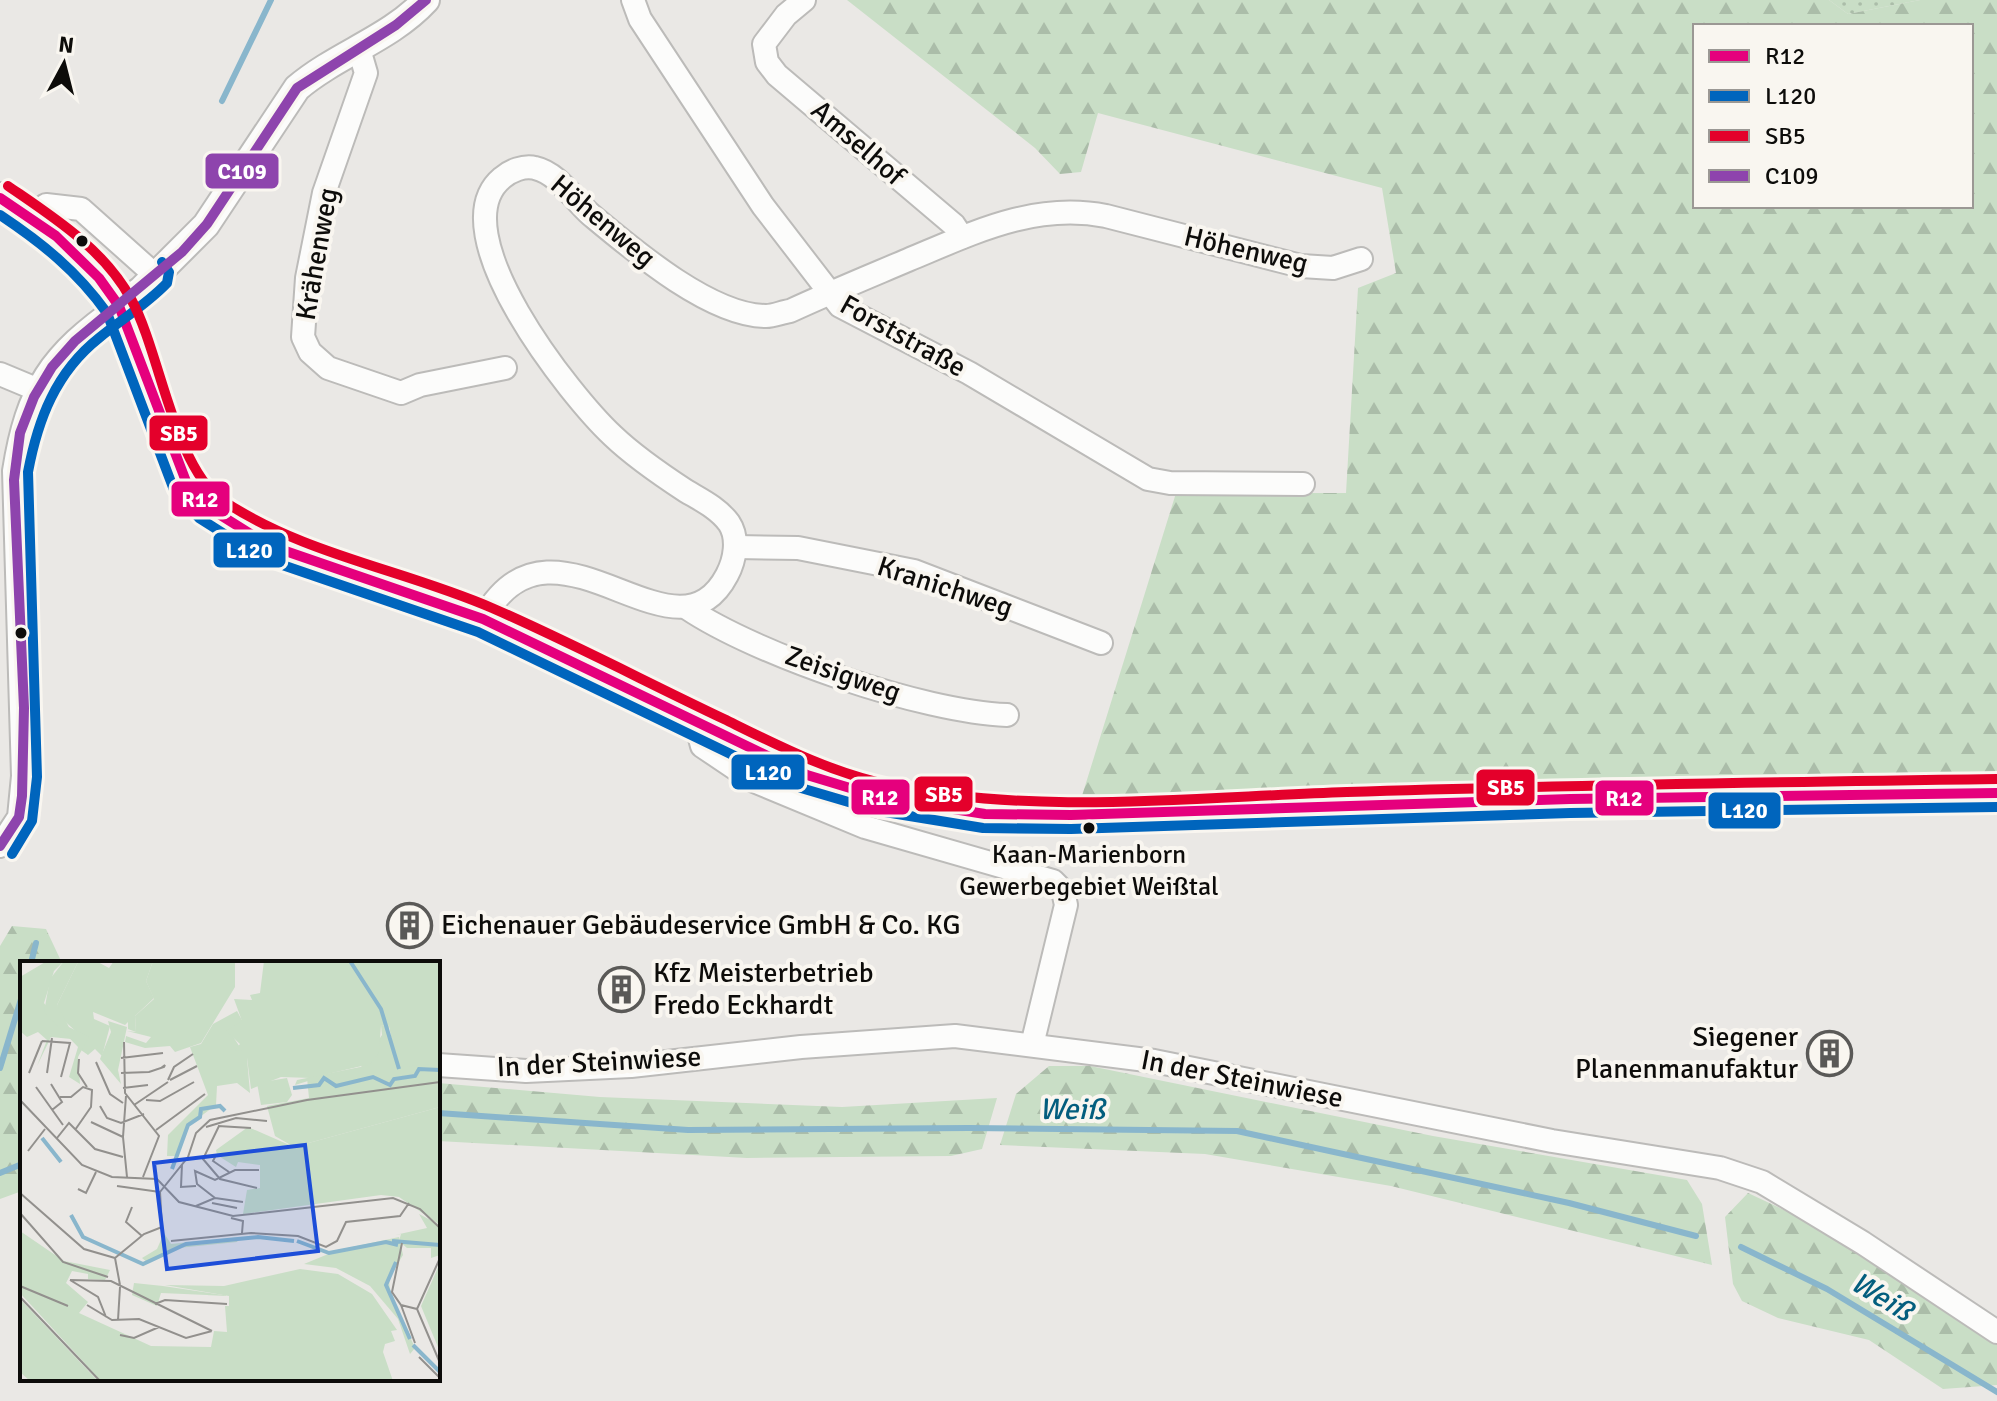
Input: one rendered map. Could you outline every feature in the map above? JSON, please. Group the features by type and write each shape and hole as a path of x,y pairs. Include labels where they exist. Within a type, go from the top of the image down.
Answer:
{"main road":[{"path":"0,198 31,216 99,278 119,306 187,484 206,506 268,545 483,619 696,723 822,779 883,798 985,814 1140,813 1586,798 1997,793"}],"street":[{"path":"0,846 19,817 22,796 22,662 14,471 20,434 36,389 63,350 155,275 206,225 297,88 315,73 410,17 426,0"},
{"name":"Forststraße","path":"633,0 640,19 733,162 840,306 969,373 1148,479 1170,483 1303,484"},
{"name":"Amselhof","path":"804,0 786,15 764,44 767,62 777,75 954,225 962,237"},
{"name":"Krähenweg","path":"359,49 366,73 324,193 307,278 303,337 306,345 328,368 401,393 420,385 505,368"},
{"name":"Höhenweg","path":"736,547 731,526 716,509 643,462 613,437 569,390 530,336 491,254 486,213 489,196 504,176 527,167 538,168 660,269 741,312 767,316 790,311 1018,216 1084,211 1301,266 1333,268 1361,259"},
{"path":"31,216 46,205 81,209 155,275"},
{"path":"0,374 36,389"},
{"path":"483,619 506,587 527,574 542,573 582,577 670,608 687,608 707,602 727,575 736,547"},
{"name":"Kranichweg","path":"736,547 798,548 914,571 1101,643"},
{"name":"Zeisigweg","path":"687,608 712,625 851,680 982,714 1007,715"},
{"path":"696,723 702,746 754,781 865,827 1053,881 1063,891 1066,905 1032,1045"},
{"name":"In der Steinwiese","path":"440,1065 526,1071 631,1066 801,1047 955,1036 1154,1061 1552,1141 1720,1168 1762,1182 1863,1243 1997,1332"}],"green space":[{"path":"847,0 1829,0 1848,14 1920,0 1997,0 1997,780 1081,799 1176,493 1346,493 1358,288 1396,273 1382,188 1098,113 1081,172 1060,174 1035,148"},
{"path":"1829,0 1920,0 1848,14"},
{"path":"12,926 46,929 61,961 20,961 20,1192 0,1199 0,946"},
{"path":"1049,1066 1090,1066 1433,1136 1687,1180 1702,1204 1712,1265 1391,1186 1205,1154 1000,1145 1016,1094"},
{"path":"440,1083 600,1097 842,1107 997,1098 982,1149 951,1156 747,1158 440,1141"},
{"path":"1748,1193 1818,1226 1997,1343 1997,1385 1943,1389 1869,1340 1778,1318 1742,1301 1733,1284 1725,1217"}],"waterway":[{"path":"222,101 271,0"},
{"path":"32,961 36,943"},
{"path":"0,1068 20,1003"},
{"name":"Weiß","path":"440,1113 688,1130 969,1128 1237,1131 1569,1203 1696,1236"},
{"name":"Weiß","path":"0,1173 20,1165"},
{"name":"Weiß","path":"1741,1247 1827,1289 1997,1392"}],"transit line":[{"name":"C109","path":"0,846 19,817 22,796 24,708 14,480 20,433 34,397 52,367 75,341 182,252 207,224 297,88 396,25 426,0"},
{"name":"SB5","path":"8,186 76,235 120,281 141,321 169,407 192,462 205,484 222,500 286,535 492,608 784,748 868,780 946,794 1003,800 1118,802 1510,787 1997,779"},
{"name":"R12","path":"0,198 56,236 99,278 119,306 187,484 206,506 268,545 483,619 807,775 883,798 985,814 1071,815 1570,799 1997,793"},
{"name":"L120","path":"0,215 58,259 84,284 107,313 174,490 199,518 262,558 478,632 801,788 879,811 983,828 1071,829 1570,813 1997,807"},
{"name":"L120","path":"12,854 32,821 37,777 28,472 32,452 44,415 60,381 84,351 167,283 169,272 162,262"}],"place":[{"name":"Kaan-Marienborn Gewerbegebiet Weißtal","path":"1089,828"},
{"name":"Eichenauer Gebäudeservice GmbH & Co. KG","path":"410,925"},
{"name":"Kfz Meisterbetrieb Fredo Eckhardt","path":"622,989"},
{"name":"Siegener Planenmanufaktur","path":"1829,1053"}]}
